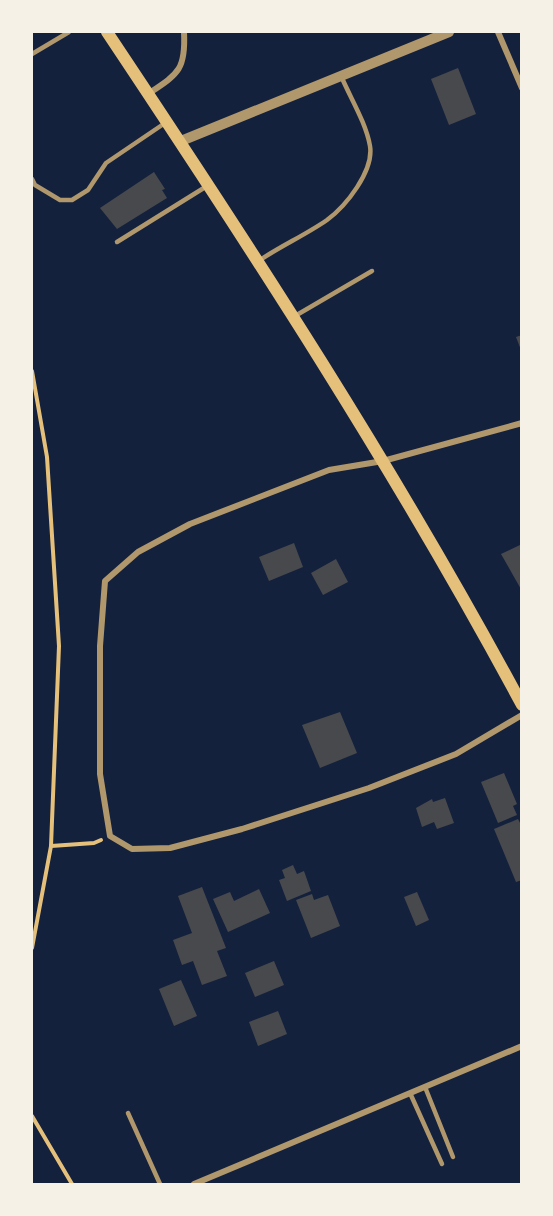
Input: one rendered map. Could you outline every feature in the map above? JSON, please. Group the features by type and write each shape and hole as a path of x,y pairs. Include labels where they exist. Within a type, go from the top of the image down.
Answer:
{"main road":[{"path":"107,32 181,141 383,461 463,595 522,705"}],"street":[{"path":"148,94 176,75 185,49 184,32"},
{"path":"181,141 449,32"},
{"path":"498,32 522,88"},
{"path":"522,423 383,461 329,470 190,524 138,552 105,581 100,646 100,774 110,836 132,849 170,848 242,829 369,788 456,754 522,715"},
{"path":"194,1185 522,1046"}],"lane":[{"path":"32,54 69,32"},
{"path":"257,261 327,220 343,204 369,162 369,143 341,75"},
{"path":"32,179 35,185 60,200 72,200 88,190 106,163 168,122"},
{"path":"117,242 209,185"},
{"path":"292,317 372,271"},
{"path":"425,1087 453,1156"},
{"path":"410,1093 442,1164"},
{"path":"128,1113 160,1185"}],"path":[{"path":"32,371 47,457 59,646 51,846 32,948"},
{"path":"51,846 94,843 110,836"},
{"path":"32,1116 72,1185"}],"building":[{"path":"458,68 476,114 449,125 431,79"},
{"path":"154,172 165,189 162,190 167,198 117,229 100,208"},
{"path":"522,335 522,350 521,350 516,337"},
{"path":"294,543 303,567 269,581 259,557"},
{"path":"522,544 522,591 501,554"},
{"path":"336,559 348,582 323,595 311,573"},
{"path":"340,712 357,753 320,768 302,725"},
{"path":"504,773 517,804 513,806 517,815 498,823 481,782"},
{"path":"445,798 454,823 437,829 434,822 422,827 416,808 432,799 433,802"},
{"path":"518,819 522,827 522,880 516,882 494,829"},
{"path":"293,865 297,874 304,871 311,891 287,901 279,880 285,878 282,870"},
{"path":"202,887 226,948 217,951 227,976 202,985 193,961 182,965 173,940 192,933 178,896"},
{"path":"259,889 270,913 228,932 213,899 230,892 234,901"},
{"path":"417,892 429,920 416,926 404,897"},
{"path":"312,894 314,900 328,895 340,926 311,938 296,900"},
{"path":"274,961 284,985 255,997 245,973"},
{"path":"181,980 197,1016 174,1026 159,989"},
{"path":"278,1011 287,1034 258,1046 249,1022"}]}
